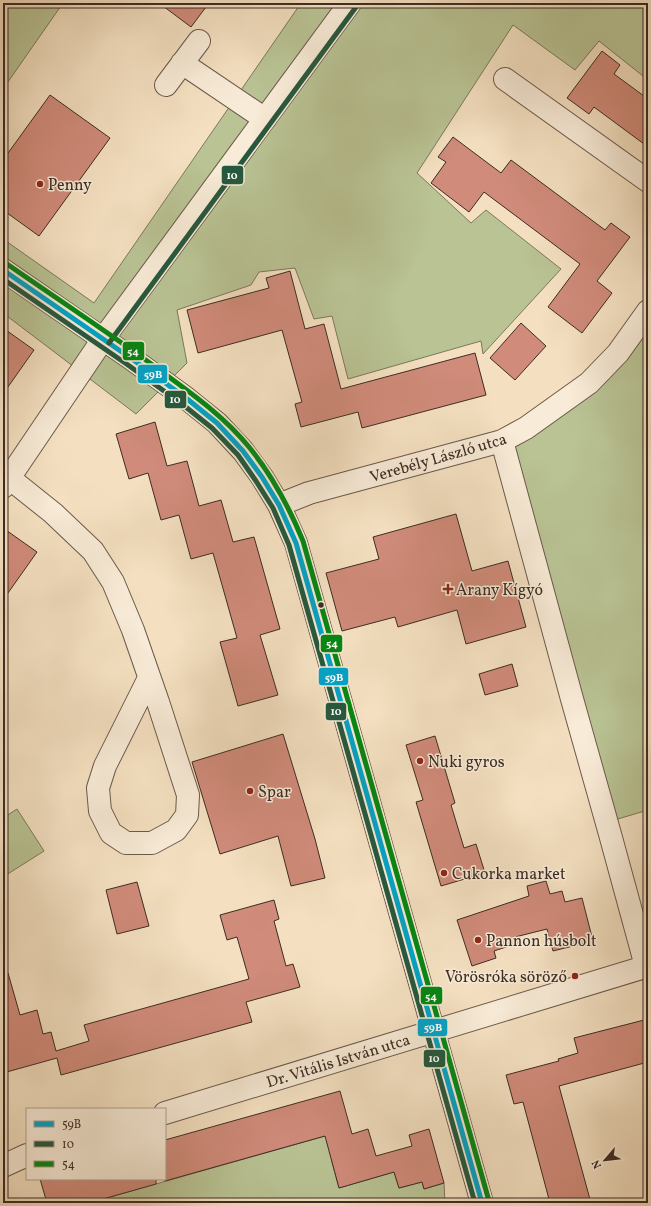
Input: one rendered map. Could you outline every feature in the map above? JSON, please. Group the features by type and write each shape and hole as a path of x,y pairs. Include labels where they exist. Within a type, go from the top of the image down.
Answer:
{"street":[{"path":"149,678 105,766 98,788 100,811 111,833 126,843 152,843 176,830 187,815 188,795 149,678 114,582 93,550 53,513 5,480 103,339 350,3"},
{"path":"166,85 199,41"},
{"path":"182,63 265,119"},
{"path":"505,79 648,181"},
{"path":"3,270 186,398 217,423 243,451 262,477 279,505 296,543 482,1203"},
{"name":"Verebély László utca","path":"279,505 309,493 502,441 526,428 589,383 618,353 648,312"},
{"path":"502,441 647,966"},
{"name":"Dr. Vitális István utca","path":"166,1113 647,966"},
{"path":"3,1166 26,1155"}],"green space":[{"path":"3,3 63,3 3,89"},
{"path":"301,3 648,3 648,80 599,41 575,70 513,25 417,173 471,223 486,210 561,269 483,354 481,341 348,379 332,316 314,319 295,268 259,272 251,285 177,310 187,363 136,414 3,313 3,239 94,303"},
{"path":"648,301 648,810 601,824 491,435 560,401 604,363"},
{"path":"17,809 44,851 3,877 3,818"},
{"path":"332,1134 332,1162 339,1188 394,1172 399,1188 422,1182 424,1189 444,1183 445,1203 89,1203"}],"building":[{"path":"159,3 209,3 191,27"},
{"path":"602,51 620,65 614,74 648,99 648,147 594,107 589,114 567,98"},
{"name":"Penny","path":"50,95 110,138 39,236 3,210 3,160"},
{"path":"453,137 501,173 511,160 605,230 611,223 630,237 597,281 612,293 582,333 548,307 580,264 484,192 469,212 431,183 446,162 438,157"},
{"path":"290,271 305,329 324,324 341,389 475,353 486,395 362,428 358,412 301,427 295,404 302,402 282,330 198,353 187,310 269,288 266,278"},
{"path":"521,323 546,346 515,380 490,358"},
{"path":"3,328 34,350 3,394"},
{"path":"155,422 167,466 187,461 199,506 221,500 233,542 254,537 280,629 260,635 278,695 238,706 220,642 237,638 213,553 191,559 179,515 161,520 148,473 129,479 116,434"},
{"path":"456,514 472,571 508,561 526,627 466,644 457,610 398,627 395,617 342,631 326,573 379,559 373,537"},
{"path":"3,528 37,552 3,600"},
{"path":"512,664 518,686 485,695 479,674"},
{"name":"Spar","path":"283,734 315,839 325,878 291,886 278,836 220,854 192,762"},
{"path":"435,736 455,803 451,805 464,848 476,844 485,873 441,886 416,802 423,800 406,745"},
{"path":"546,881 550,894 562,891 565,902 582,898 593,941 553,951 547,929 515,937 518,943 494,951 496,958 472,966 457,920 529,896 527,886"},
{"path":"137,882 149,926 117,934 106,890"},
{"path":"274,900 279,919 274,921 286,966 293,964 300,987 246,1002 252,1022 61,1075 57,1058 3,1073 3,973 8,973 20,1015 37,1010 43,1034 51,1032 56,1051 89,1041 84,1025 249,979 237,937 227,940 220,915"},
{"path":"648,1019 648,1062 559,1086 591,1203 550,1203 523,1102 514,1104 506,1075 559,1061 558,1059 578,1053 574,1038"},
{"path":"340,1091 352,1134 368,1129 376,1156 412,1146 409,1135 429,1129 444,1183 424,1189 422,1182 399,1188 394,1172 339,1188 325,1136 165,1181 166,1140"},
{"path":"40,1180 156,1180 156,1184 89,1203 47,1203"}],"transit line":[{"name":"10","path":"109,343 356,7"},
{"name":"54","path":"7,264 136,353 216,413 249,447 273,480 286,504 303,541 489,1201"},
{"name":"59B","path":"3,270 132,359 186,398 217,423 243,451 262,477 279,505 296,543 482,1203"},
{"name":"10","path":"3,279 128,365 212,428 238,455 273,508 289,545 475,1203"}],"place":[{"name":"Penny","path":"40,184"},
{"name":"Arany Kígyó","path":"448,589"},
{"name":"Nuki gyros","path":"420,761"},
{"name":"Spar","path":"250,791"},
{"name":"Cukorka market","path":"444,873"},
{"name":"Pannon húsbolt","path":"478,940"},
{"name":"Vörösróka söröző","path":"575,976"}]}
